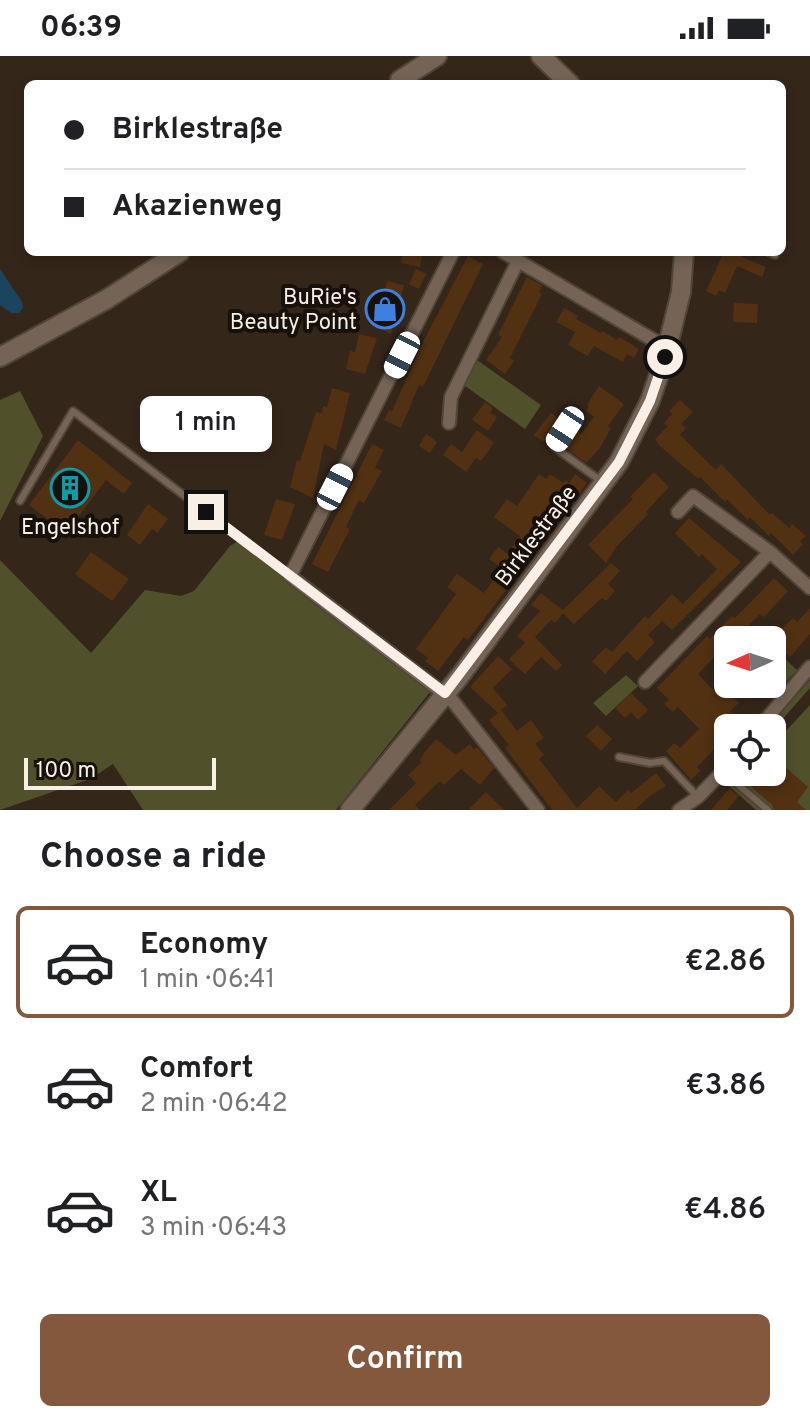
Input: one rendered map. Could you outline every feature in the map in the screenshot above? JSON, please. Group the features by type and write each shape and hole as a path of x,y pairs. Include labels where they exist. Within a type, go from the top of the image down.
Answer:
{"street":[{"path":"399,80 423,56"},
{"path":"400,80 437,56"},
{"path":"541,56 566,80"},
{"path":"0,357 107,299 174,256"},
{"path":"451,256 290,576 445,693 538,810"},
{"path":"510,256 666,352"},
{"name":"Birklestraße","path":"350,810 445,693 619,462 644,413 666,352 681,292 684,256"},
{"path":"449,423 451,397 518,261"},
{"path":"678,512 693,496 770,552 810,588"},
{"path":"645,682 770,552"},
{"path":"771,714 810,667"},
{"path":"679,810 714,781"}],"lane":[{"path":"20,501 73,411 290,576"},
{"path":"565,429 554,447 605,484"},
{"path":"619,757 650,763 664,761 698,797"},
{"path":"743,786 768,810"}],"green space":[{"path":"474,358 541,405 525,429 461,383"},
{"path":"20,391 43,436 0,521 0,400"},
{"path":"238,541 430,692 336,810 143,810 113,764 90,779 0,810 0,560 91,653 145,590 181,596 194,591 230,546"},
{"path":"786,660 797,670 786,682"},
{"path":"626,675 638,686 606,716 593,703"},
{"path":"810,680 810,688 786,715 780,714"},
{"path":"810,705 810,810 756,810 729,786 786,786 786,731"}],"water":[{"path":"0,269 22,302 23,308 19,313 11,313 0,305"}],"building":[{"path":"402,256 422,256 420,267 401,263"},
{"path":"468,256 483,264 423,387 419,385 401,428 384,420 389,410 392,411 424,340"},
{"path":"722,256 742,256 766,267 762,277 737,266 725,293 719,290 716,296 706,291"},
{"path":"416,269 426,274 419,289 409,284"},
{"path":"527,277 543,286 539,292 542,294 510,358 514,361 505,374 486,360 502,337 498,335"},
{"path":"387,281 404,285 391,334 373,325 378,298 383,299"},
{"path":"734,303 758,304 757,323 733,322"},
{"path":"564,308 601,333 617,340 619,337 639,349 634,358 627,354 623,362 594,346 588,356 568,345 575,332 556,322"},
{"path":"359,334 377,338 365,374 346,369 350,351 355,352"},
{"path":"599,386 624,404 608,426 611,428 600,448 586,463 562,445 571,427 581,434 594,417 586,411"},
{"path":"332,388 350,393 336,450 324,444 313,498 290,487 316,412 322,413 323,406 327,407"},
{"path":"680,400 693,412 681,424 686,428 680,435 716,470 721,464 770,515 772,513 789,528 792,524 806,536 793,555 771,533 769,536 750,517 748,520 727,499 725,502 700,477 698,479 659,445 655,439 668,426 664,423 672,414 669,411"},
{"path":"485,402 493,408 490,413 497,417 488,431 472,420"},
{"path":"551,413 565,423 560,425 551,440 547,437 543,442 534,435"},
{"path":"477,430 494,443 481,461 476,458 466,472 443,455 451,444 462,452"},
{"path":"426,434 437,442 430,453 419,446"},
{"name":"Engelshof","path":"78,440 132,483 124,494 106,480 66,533 29,505"},
{"path":"372,444 384,450 375,468 382,471 364,503 359,500 346,527 350,529 328,572 312,564"},
{"path":"654,472 669,487 616,547 606,563 588,545 633,499 630,497"},
{"path":"539,474 546,479 550,474 563,483 566,480 569,483 575,474 587,483 468,640 464,637 438,671 416,649 456,594 447,587 457,574 484,593 502,568 489,559 498,547 508,554 520,536 494,517 507,499 517,506"},
{"path":"276,499 295,504 282,540 264,535"},
{"path":"148,504 168,519 157,533 152,529 140,545 127,535"},
{"path":"689,518 741,562 672,630 662,621 648,635 655,642 637,661 627,651 605,674 592,661 606,647 612,652 645,616 648,619 672,594 683,604 717,569 702,554 699,557 675,533"},
{"path":"91,552 129,579 112,601 75,574"},
{"path":"611,563 620,571 608,584 615,591 606,601 602,598 574,624 563,613 555,623 551,620 535,637 562,665 556,671 541,657 525,674 509,659 525,643 517,636 540,611 531,605 541,593 563,610"},
{"path":"774,578 788,591 764,617 760,614 748,626 722,626 732,616 735,618"},
{"path":"810,608 810,634 790,657 786,653 785,626 793,618 797,622"},
{"path":"714,635 714,657 698,674 714,691 714,698 734,698 739,703 730,711 733,714 714,714 714,749 697,767 700,771 691,780 666,751 674,743 680,748 699,729 678,707 673,712 664,704 669,700 657,688 707,636 710,639"},
{"path":"498,656 512,669 493,688 507,705 501,710 517,731 531,720 544,738 535,744 544,755 539,759 577,808 599,786 616,802 628,790 631,793 656,773 666,786 635,810 552,810 505,748 509,745 489,720 498,713 470,687"},
{"path":"631,693 648,710 638,720 631,712 625,718 615,708"},
{"path":"597,725 612,739 601,751 586,736"},
{"path":"436,739 456,755 470,744 474,749 477,747 494,768 480,785 461,769 444,785 440,781 415,805 420,810 389,810 416,783 408,775 422,762 424,753"},
{"path":"786,767 808,787 797,802 806,810 774,810 750,786 786,786"},
{"path":"730,788 739,796 727,810 711,810"},
{"path":"486,792 504,810 468,810"}],"place":[{"name":"BuRie's Beauty Point","path":"385,309"},
{"name":"Engelshof","path":"70,488"}],"route":[{"path":"206,512 445,693 605,484 650,401 665,357"}]}
